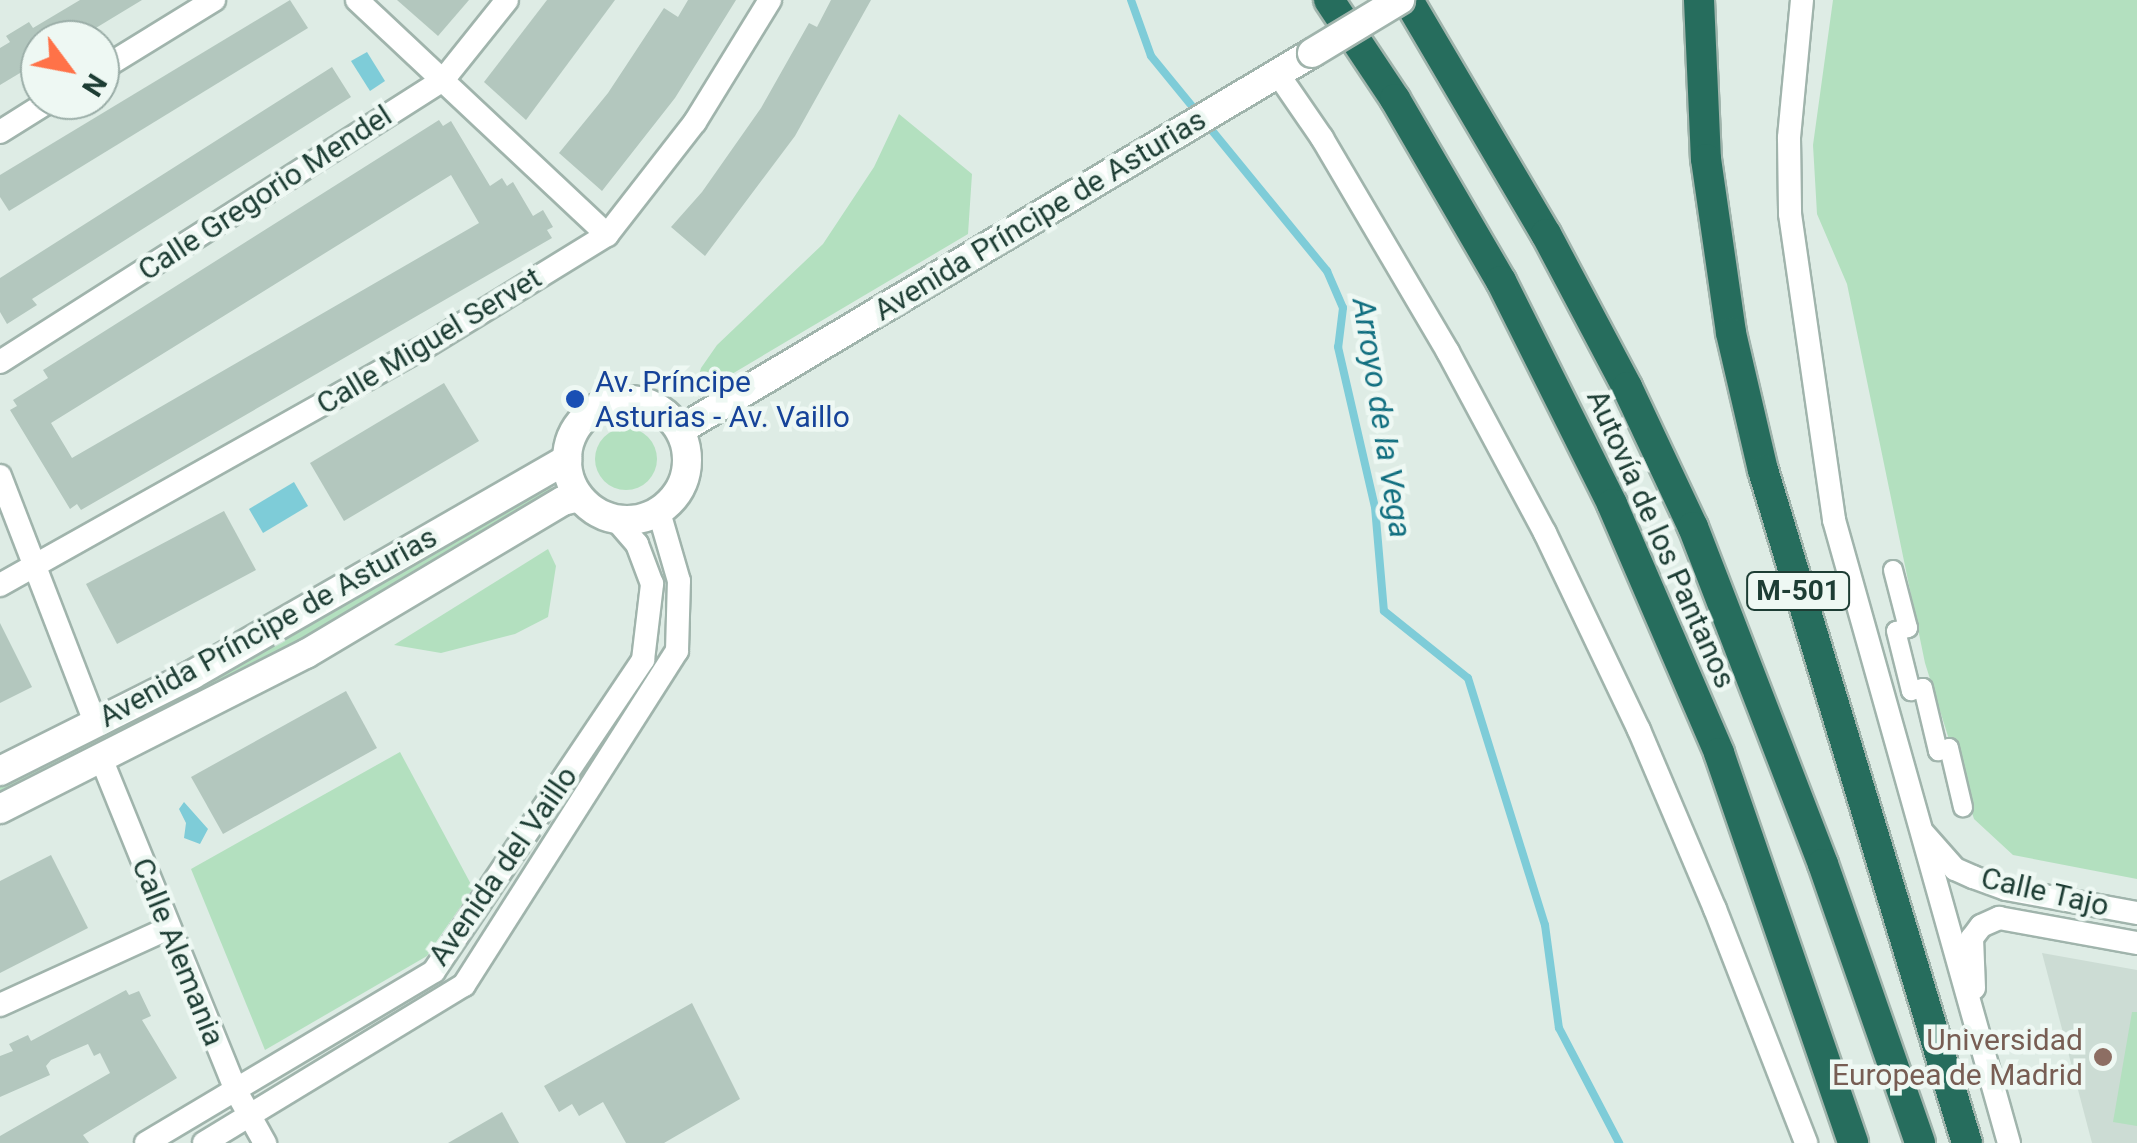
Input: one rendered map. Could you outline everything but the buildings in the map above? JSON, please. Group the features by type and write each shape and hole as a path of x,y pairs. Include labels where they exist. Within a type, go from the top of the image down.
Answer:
{"highway":[{"name":"Autovía de los Pantanos","path":"1330,0 1395,99 1501,281 1612,504 1719,753 1853,1143"},
{"path":"1404,0 1546,234 1627,387 1693,527 1823,864 1920,1143"},
{"name":"M-501","path":"1699,12 1708,178 1731,333 1762,470 1967,1143"}],"street":[{"path":"120,58 214,0"},
{"path":"356,0 607,235"},
{"name":"Calle Gregorio Mendel","path":"0,362 444,80 507,0"},
{"name":"Calle Miguel Servet","path":"0,585 423,348 607,235 695,122 770,0"},
{"name":"Avenida Príncipe de Asturias","path":"680,430 1404,0"},
{"path":"1802,0 1788,138 1790,214 1834,520 1977,1041 2009,1143"},
{"path":"1278,74 1322,138 1448,352 1545,533 1639,730 1716,909 1806,1143"},
{"path":"612,401 651,404 680,430 687,447 683,484 659,512 616,520 601,515 579,497 566,459 580,422 612,401"},
{"name":"Avenida Príncipe de Asturias","path":"0,771 192,675 566,459"},
{"path":"0,476 95,722"},
{"name":"Avenida Príncipe de Asturias","path":"0,809 306,654 563,501 579,497"},
{"name":"Avenida del Vaillo","path":"204,1143 464,985 678,652 678,581 659,512"},
{"name":"Avenida del Vaillo","path":"146,1143 434,971 643,660 652,584 637,544 616,520"},
{"path":"1893,570 1908,628 1896,631 1911,692 1923,688 1938,750 1949,748 1964,807"},
{"name":"Calle Alemania","path":"101,758 167,929 236,1091 265,1143"},
{"name":"Calle Tajo","path":"1917,822 1955,869 1973,877 2006,889 2137,912"},
{"name":"Calle Tajo","path":"1977,1041 1971,962 1972,938 1981,926 1999,918 2137,943"},
{"path":"0,1006 167,929"}],"shaded area":[{"name":"Universidad Europea de Madrid","path":"2042,953 2137,970 2137,1143 2092,1143"}],"green space":[{"path":"1833,0 2137,0 2137,879 2013,855 1974,819 1925,663 1847,284 1817,214 1813,145"},
{"path":"899,114 972,174 968,234 693,397 701,368 717,345 823,244 874,167"},
{"path":"626,428 648,437 657,459 648,481 626,490 604,481 595,459 604,437"},
{"path":"549,482 555,496 291,648 0,797 0,782"},
{"path":"548,549 556,566 548,617 515,634 441,653 394,645"},
{"path":"400,752 473,888 427,956 265,1050 191,869"},
{"path":"2132,1012 2137,1012 2137,1126 2113,1122"}],"water":[{"path":"367,52 385,81 370,91 351,61"},
{"path":"294,482 308,506 263,533 249,509"},
{"path":"184,802 208,829 200,844 184,838 186,823 179,809"}],"waterway":[{"name":"Arroyo de la Vega","path":"1131,0 1151,56 1327,271 1343,308 1338,347 1375,507 1384,611 1468,678 1545,925 1559,1028 1619,1143"}],"place":[{"name":"Av. Príncipe Asturias - Av. Vaillo","path":"575,399"},
{"name":"Universidad Europea de Madrid","path":"2103,1057"}]}
